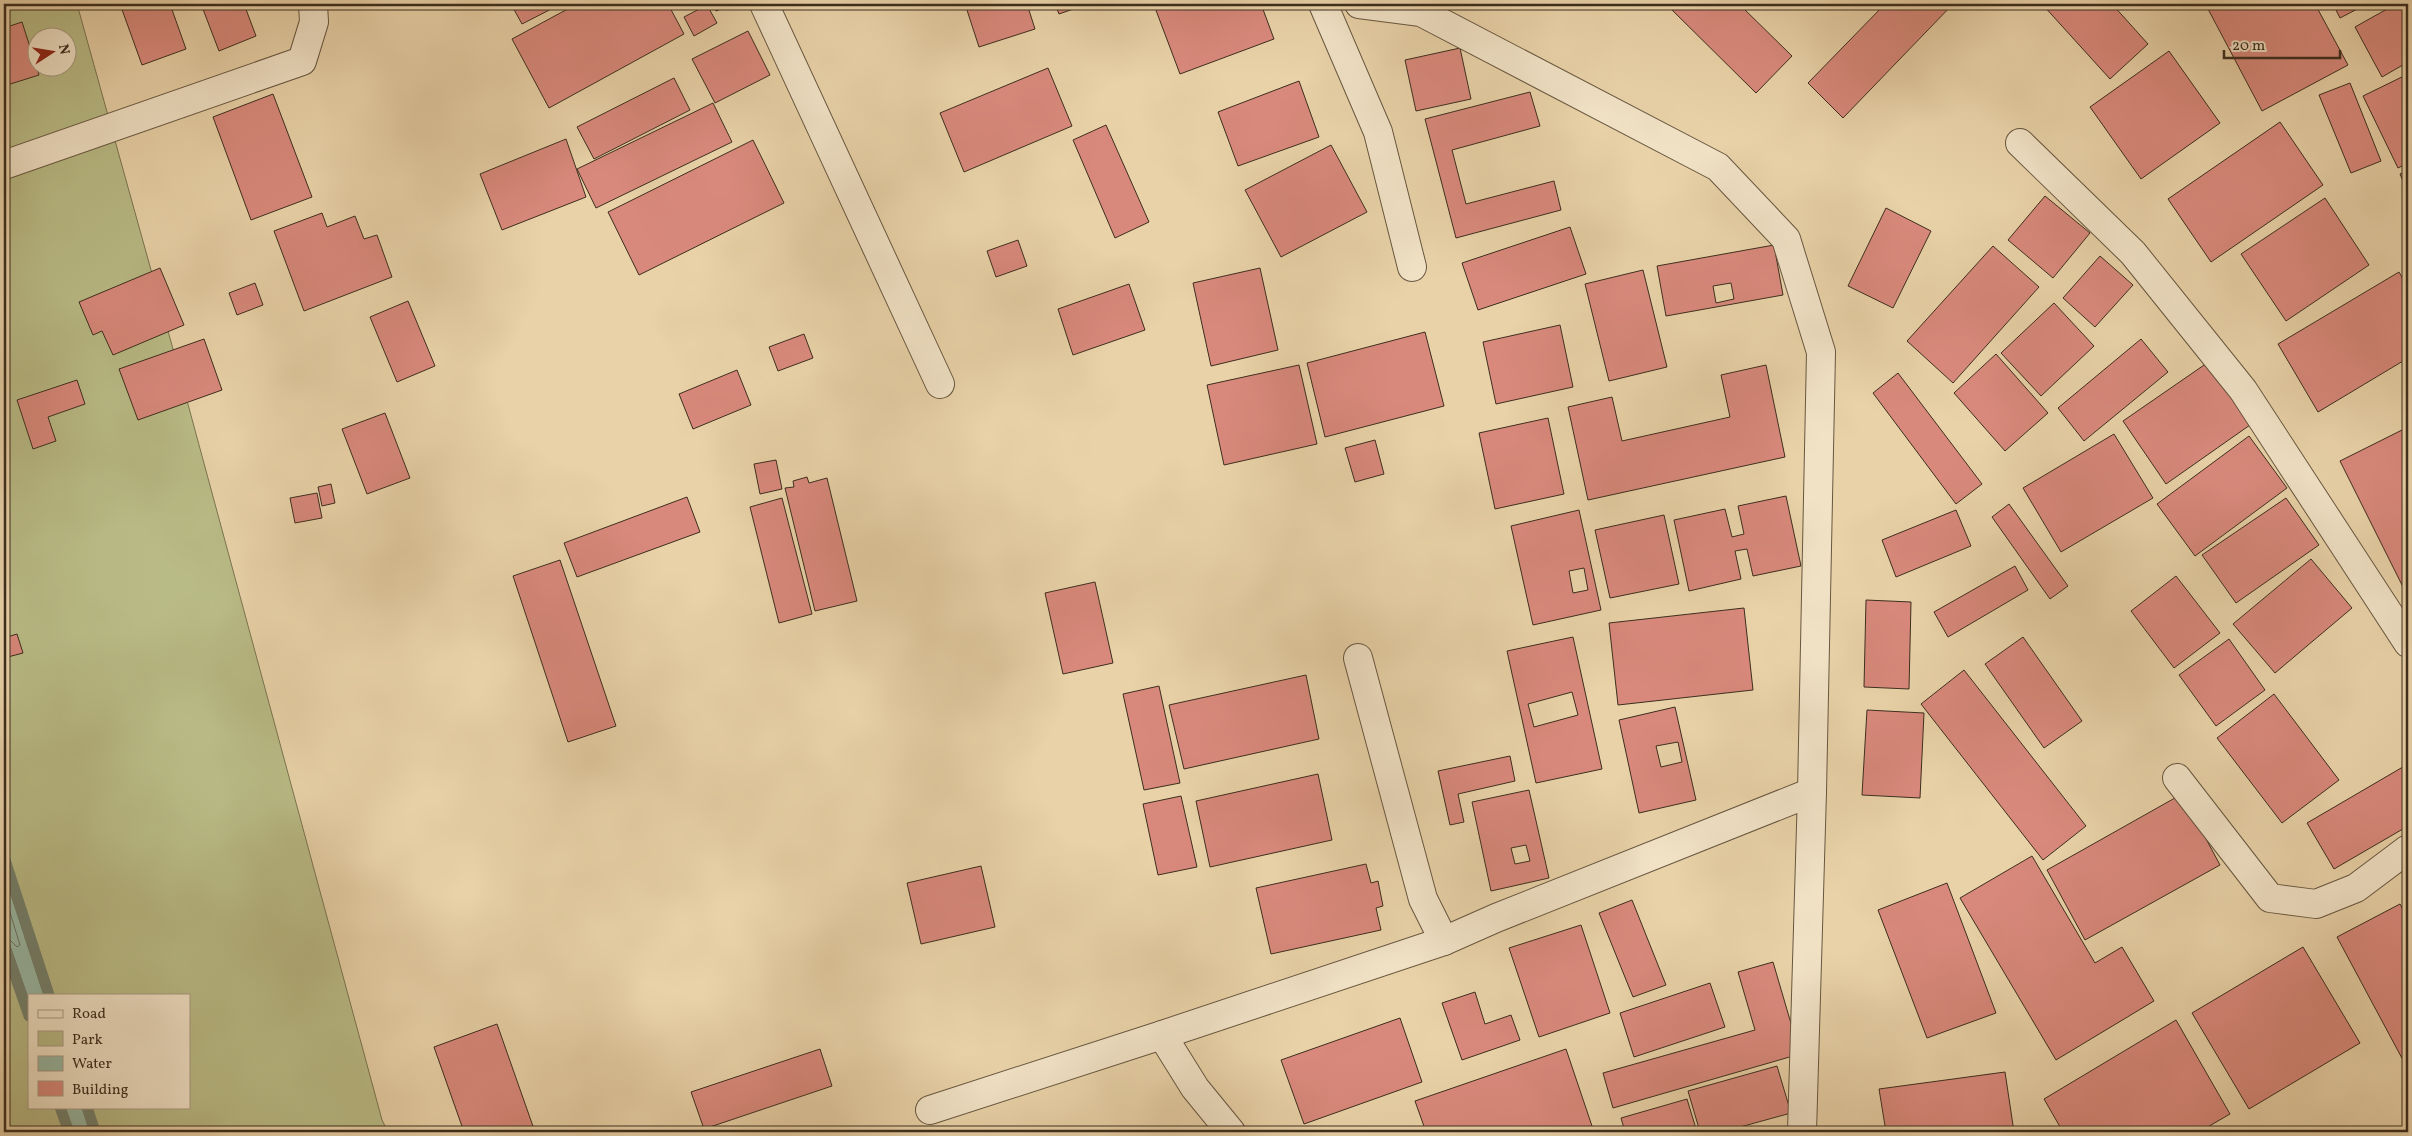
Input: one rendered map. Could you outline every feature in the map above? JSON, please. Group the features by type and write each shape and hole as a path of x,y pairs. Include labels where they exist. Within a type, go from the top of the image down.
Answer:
{"street":[{"path":"4,166 302,61 314,22 313,4"},
{"path":"764,4 940,384"},
{"path":"1323,4 1378,132 1412,267"},
{"path":"1359,4 1421,12 1718,166 1786,239 1821,352 1812,792 1802,1132"},
{"path":"2020,143 2133,253 2242,390 2408,643"},
{"path":"1358,658 1423,899 1444,941"},
{"path":"2177,778 2270,898 2316,904 2356,888 2408,850"},
{"path":"930,1110 1444,941 1496,918 1812,792"},
{"path":"1162,1035 1195,1088 1231,1132"}],"green space":[{"path":"4,4 77,4 173,349 382,1120 388,1132 95,1132 87,1108 190,1108 190,994 49,994 4,857"},
{"path":"4,944 28,1013 28,1108 60,1108 69,1132 4,1132"}],"water":[{"path":"4,857 49,994 28,994 28,1013 4,944"},
{"path":"60,1108 87,1108 95,1132 69,1132"}],"building":[{"path":"120,4 170,4 186,49 142,65"},
{"path":"201,4 244,4 256,36 219,51"},
{"path":"511,4 561,4 522,24"},
{"path":"577,4 668,4 684,34 549,108 512,39"},
{"path":"713,4 734,4 716,11"},
{"path":"965,4 1027,4 1035,29 979,47"},
{"path":"1055,4 1082,4 1082,6 1059,14"},
{"path":"1261,4 1274,39 1180,74 1154,5"},
{"path":"1666,4 1739,4 1792,56 1756,93"},
{"path":"1885,4 1953,4 1843,118 1808,83"},
{"path":"2042,4 2112,4 2148,44 2110,79"},
{"path":"2218,4 2315,4 2348,65 2262,111 2208,9"},
{"path":"2333,4 2367,4 2340,18"},
{"path":"2396,4 2408,4 2408,62 2382,77 2355,27"},
{"path":"707,5 717,23 694,36 684,17"},
{"path":"22,22 28,41 29,78 4,86 4,28"},
{"path":"748,31 770,75 715,103 692,59"},
{"path":"1460,48 1471,99 1416,111 1405,60"},
{"path":"2169,51 2220,123 2141,179 2090,107"},
{"path":"1048,68 1072,126 964,172 940,113"},
{"path":"2408,74 2408,163 2398,168 2363,96"},
{"path":"674,78 690,110 594,159 577,127"},
{"path":"1299,81 1319,137 1238,166 1218,112"},
{"path":"2350,83 2381,161 2351,173 2319,95"},
{"path":"1530,92 1540,126 1452,150 1466,204 1554,181 1561,210 1456,238 1425,119"},
{"path":"273,94 312,197 251,220 213,117"},
{"path":"713,103 732,142 596,208 577,169"},
{"path":"2280,122 2323,185 2211,262 2168,199"},
{"path":"1106,125 1149,222 1115,238 1073,140"},
{"path":"566,139 586,197 502,230 480,174"},
{"path":"753,140 784,203 639,275 608,212"},
{"path":"1331,145 1367,212 1281,257 1245,190"},
{"path":"2408,171 2408,193 2400,174"},
{"path":"2045,196 2090,233 2053,278 2008,240"},
{"path":"2325,198 2369,265 2286,321 2241,254"},
{"path":"1886,208 1931,231 1893,308 1848,286"},
{"path":"322,213 327,227 355,216 364,239 377,235 392,277 304,311 274,231"},
{"path":"1570,227 1586,274 1478,310 1462,263"},
{"path":"1018,240 1027,266 996,277 987,251"},
{"path":"1774,245 1783,295 1666,316 1657,266","holes":["1731,283 1734,299 1716,303 1713,286"]},
{"path":"1993,246 2039,287 1953,383 1907,341"},
{"path":"2100,256 2133,285 2095,327 2063,298"},
{"path":"160,268 184,325 113,355 102,331 93,335 79,302"},
{"path":"1260,268 1278,350 1211,366 1193,283"},
{"path":"1643,270 1667,367 1609,381 1585,284"},
{"path":"2399,272 2408,288 2408,358 2318,412 2278,344"},
{"path":"255,283 263,305 237,315 229,293"},
{"path":"1129,284 1145,330 1073,355 1058,309"},
{"path":"408,301 435,366 397,382 370,317"},
{"path":"2054,303 2094,346 2041,396 2001,353"},
{"path":"1560,325 1573,387 1496,404 1483,342"},
{"path":"1425,332 1444,406 1325,437 1307,363"},
{"path":"804,334 813,358 778,371 769,347"},
{"path":"204,339 222,390 138,420 119,369"},
{"path":"2141,339 2168,372 2084,441 2058,408"},
{"path":"1996,354 2048,413 2005,451 1954,393"},
{"path":"2207,363 2250,425 2166,484 2123,421"},
{"path":"1299,365 1317,444 1224,465 1207,385"},
{"path":"1766,365 1785,457 1588,500 1568,407 1612,397 1622,441 1730,417 1721,375"},
{"path":"737,370 751,405 693,429 679,394"},
{"path":"1898,373 1982,484 1956,504 1873,393"},
{"path":"77,380 85,404 48,417 56,441 33,449 17,400"},
{"path":"385,413 410,478 367,494 342,429"},
{"path":"1548,418 1564,494 1495,509 1479,433"},
{"path":"2408,427 2408,591 2406,593 2340,461"},
{"path":"2114,434 2153,498 2061,552 2023,488"},
{"path":"2249,436 2287,488 2195,556 2157,504"},
{"path":"1375,440 1384,474 1355,482 1345,448"},
{"path":"776,460 782,489 760,494 754,464"},
{"path":"807,477 809,483 827,478 857,601 815,611 785,488 794,487 793,481"},
{"path":"331,484 335,503 322,506 318,487"},
{"path":"317,493 322,518 295,523 290,498"},
{"path":"1786,496 1801,566 1753,576 1747,549 1735,551 1741,579 1689,591 1674,520 1725,509 1732,537 1744,534 1738,506"},
{"path":"687,497 700,532 577,577 564,543"},
{"path":"782,498 812,614 779,623 750,507"},
{"path":"2286,498 2319,545 2236,603 2202,555"},
{"path":"2009,504 2068,586 2050,599 1992,517"},
{"path":"1579,510 1601,610 1533,625 1511,526","holes":["1584,568 1588,590 1573,593 1569,571"]},
{"path":"1956,510 1971,546 1896,577 1882,540"},
{"path":"1664,515 1679,584 1610,598 1595,530"},
{"path":"2311,559 2352,608 2275,673 2233,624"},
{"path":"560,560 616,726 568,742 513,576"},
{"path":"2015,566 2028,590 1948,637 1934,612"},
{"path":"2176,576 2220,633 2174,668 2131,611"},
{"path":"1095,582 1113,663 1063,674 1045,593"},
{"path":"1866,600 1911,602 1909,689 1864,687"},
{"path":"1744,608 1753,690 1618,705 1609,623"},
{"path":"17,634 23,653 4,658 4,638"},
{"path":"1573,637 1602,769 1536,783 1507,651","holes":["1572,692 1578,715 1534,727 1528,704"]},
{"path":"2023,637 2082,721 2044,748 1985,664"},
{"path":"2229,639 2265,690 2216,726 2179,675"},
{"path":"1964,670 2086,826 2043,860 1921,704"},
{"path":"1306,675 1319,739 1184,769 1169,705"},
{"path":"1159,686 1180,783 1144,790 1123,694"},
{"path":"2274,694 2339,780 2282,823 2217,738"},
{"path":"1675,707 1696,800 1639,813 1619,720","holes":["1678,742 1682,762 1661,767 1656,746"]},
{"path":"1867,710 1924,713 1920,798 1862,795"},
{"path":"1510,756 1515,781 1458,794 1464,822 1450,825 1438,771"},
{"path":"2408,764 2408,826 2334,869 2307,823"},
{"path":"1318,774 1332,840 1210,867 1196,801"},
{"path":"1529,790 1549,878 1491,891 1472,802","holes":["1526,845 1530,861 1515,864 1511,848"]},
{"path":"2182,794 2220,865 2085,940 2047,870"},
{"path":"1181,796 1197,867 1158,875 1143,804"},
{"path":"2032,856 2095,963 2122,947 2154,1001 2056,1060 1960,898"},
{"path":"1366,864 1371,883 1378,881 1383,906 1376,908 1381,930 1271,954 1256,888"},
{"path":"981,866 995,927 921,944 907,883"},
{"path":"1947,883 1996,1013 1927,1038 1878,910"},
{"path":"1632,900 1666,985 1633,997 1599,913"},
{"path":"2400,904 2408,919 2408,1059 2404,1062 2337,937"},
{"path":"1581,925 1610,1013 1539,1037 1509,948"},
{"path":"2303,947 2360,1043 2249,1109 2192,1013"},
{"path":"1773,962 1800,1054 1613,1108 1603,1073 1755,1030 1738,972"},
{"path":"1710,983 1725,1027 1634,1057 1620,1013"},
{"path":"1475,992 1485,1024 1511,1015 1520,1040 1462,1060 1442,1003"},
{"path":"1400,1018 1422,1082 1304,1124 1281,1060"},
{"path":"2176,1020 2230,1114 2199,1132 2063,1132 2044,1099"},
{"path":"497,1024 535,1132 464,1132 434,1047"},
{"path":"820,1049 832,1086 704,1129 691,1092"},
{"path":"1566,1049 1593,1129 1584,1132 1426,1132 1415,1101"},
{"path":"1777,1066 1791,1113 1722,1132 1700,1132 1688,1091"},
{"path":"2005,1072 2014,1132 1886,1132 1879,1089"},
{"path":"1687,1099 1697,1132 1625,1132 1621,1118"}],"waterway":[{"path":"4,857 49,994"},
{"path":"4,944 28,1013"},
{"path":"60,1108 69,1132"},
{"path":"87,1108 95,1132"}]}
